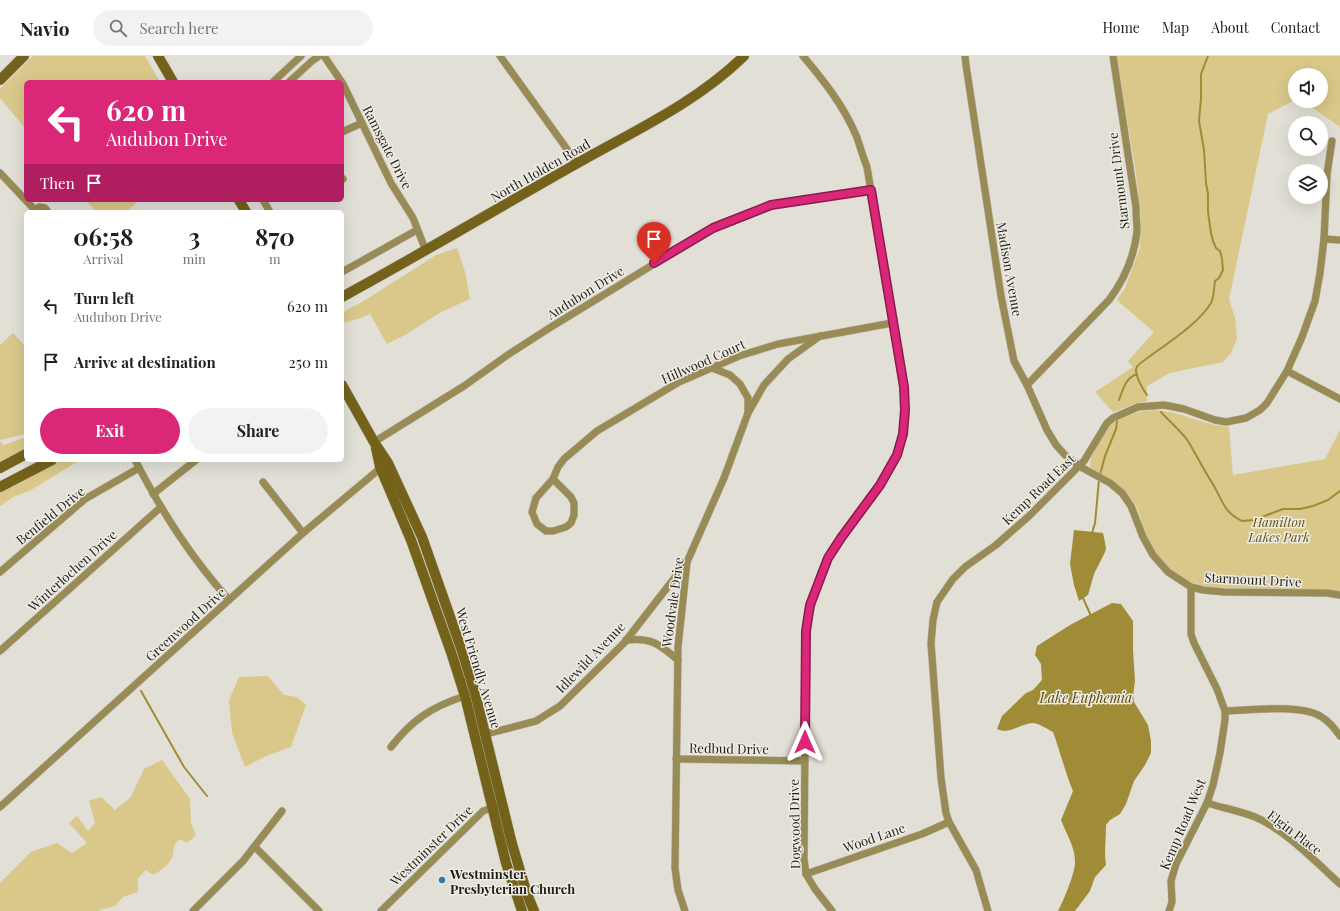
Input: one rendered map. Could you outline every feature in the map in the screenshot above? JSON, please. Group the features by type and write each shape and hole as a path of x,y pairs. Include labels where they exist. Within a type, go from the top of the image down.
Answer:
{"main road":[{"path":"0,80 24,56"},
{"path":"158,56 172,80"},
{"name":"North Holden Road","path":"344,296 426,251 577,163 673,110 707,87 744,56"},
{"name":"West Friendly Avenue","path":"344,389 374,442 384,465 448,645 465,696 491,807 507,867 522,911"},
{"path":"0,468 24,455"},
{"path":"0,487 48,462"},
{"name":"West Friendly Avenue","path":"384,465 422,536 461,648 486,734 513,850 534,911"}],"street":[{"path":"275,80 301,56"},
{"path":"291,80 319,56"},
{"name":"Ramsgate Drive","path":"324,56 340,80"},
{"path":"500,56 577,163"},
{"name":"Dogwood Drive","path":"803,56 830,89 844,112 856,136 867,167 892,323 904,387 905,410 903,434 897,455 880,485 828,558 810,605 806,631 804,859 806,874 815,890 832,911"},
{"name":"Madison Avenue","path":"966,56 978,152 1001,296 1014,361 1028,385 1047,430 1056,445 1065,455 1079,466"},
{"name":"Starmount Drive","path":"1028,385 1109,300 1127,270 1132,253 1137,231 1136,207 1112,56"},
{"name":"Ramsgate Drive","path":"344,86 391,183 413,218 426,251"},
{"path":"344,131 362,123"},
{"name":"Kemp Road East","path":"988,911 976,870 949,822 946,813 941,778 931,644 933,620 938,602 953,579 965,566 996,545 1029,516 1084,461 1107,423 1113,418 1128,410 1145,405 1164,405 1184,409 1215,420 1226,422 1246,418 1260,410 1267,403 1287,371 1302,337 1315,301 1324,239 1326,174 1332,141"},
{"path":"0,172 24,200"},
{"name":"Audubon Drive","path":"374,442 464,386 509,354 551,327 691,240 713,228 771,205 871,190"},
{"path":"26,202 33,210"},
{"path":"344,271 418,230"},
{"path":"1324,239 1340,240"},
{"name":"Hillwood Court","path":"553,479 571,497 574,503 574,515 571,523 566,527 553,531 546,531 540,528 534,519 532,512 536,498 553,479 558,467 564,459 596,431 679,382 739,356 778,344 892,323"},
{"name":"Woodvale Drive","path":"685,911 678,890 675,868 678,647 687,562 724,478 748,413 764,385 788,360 820,336"},
{"path":"712,368 730,376 740,384 748,398 748,413"},
{"path":"1287,371 1340,399"},
{"path":"136,462 153,494 184,544 229,600"},
{"path":"153,494 193,462"},
{"name":"Greenwood Drive","path":"0,807 303,533 384,465"},
{"name":"Starmount Drive","path":"1079,466 1110,483 1122,493 1131,506 1143,537 1153,555 1168,572 1191,587 1224,592 1327,593 1340,595"},
{"name":"Benfield Drive","path":"0,572 85,499 139,468"},
{"path":"263,482 303,533"},
{"name":"Winterlochen Drive","path":"0,651 161,507"},
{"name":"Idlewild Avenue","path":"486,734 536,721 560,706 626,640 687,562"},
{"name":"Kemp Road West","path":"1169,911 1172,902 1171,881 1176,864 1207,803 1213,785 1220,753 1225,711 1217,689 1191,634 1191,587"},
{"path":"626,640 638,638 654,642 678,660"},
{"path":"391,747 401,734 422,715 437,706 465,696"},
{"path":"1225,711 1291,709 1308,711 1320,716 1330,724 1340,736"},
{"name":"Redbud Drive","path":"676,759 805,761"},
{"name":"Elgin Place","path":"1207,803 1255,817 1269,825 1291,840 1340,884"},
{"name":"Westminster Drive","path":"381,911 476,817 491,807 502,804"},
{"path":"193,911 243,861 282,811"},
{"name":"Wood Lane","path":"806,874 922,834 949,822"},
{"path":"255,847 319,911"}],"green space":[{"path":"33,56 145,56 159,80 24,80 24,127 0,98 0,89"},
{"path":"1116,56 1340,56 1340,127 1328,119 1328,116 1324,116 1313,108 1328,108 1328,68 1288,68 1288,104 1268,114 1229,299 1235,318 1237,339 1231,353 1223,362 1170,373 1147,386 1147,401 1113,412 1095,392 1133,367 1128,361 1154,332 1117,300 1125,288 1140,248 1141,217 1135,167"},
{"path":"88,202 138,202 128,210 94,210"},
{"path":"457,248 465,272 470,299 441,312 407,334 387,344 370,314 344,322 344,312 372,296 436,255"},
{"path":"13,333 24,345 24,434 0,440 0,345"},
{"name":"Hamilton Lakes Park","path":"1155,410 1173,413 1210,424 1229,427 1233,475 1325,459 1340,430 1340,592 1327,589 1217,588 1186,580 1170,569 1152,547 1146,535 1137,508 1131,498 1121,487 1091,468 1090,465 1090,460 1111,425 1132,414"},
{"path":"24,438 24,450 0,462 0,441 4,445"},
{"path":"58,462 77,462 31,490 13,497 0,506 0,493"},
{"path":"268,676 284,695 297,697 306,705 291,747 266,756 245,767 232,733 229,700 239,677"},
{"path":"162,760 190,799 191,824 196,835 187,843 180,839 174,845 172,858 165,867 153,875 146,870 138,878 138,892 123,897 115,906 100,911 0,911 0,883 31,852 57,843 72,853 87,843 69,823 77,816 88,831 95,823 89,801 101,797 115,810 131,797 144,769"}],"water":[{"path":"1074,530 1103,533 1106,548 1094,574 1088,595 1079,601 1070,564"},
{"name":"Lake Euphemia","path":"1112,603 1121,604 1133,621 1135,681 1133,696 1134,702 1148,725 1151,741 1151,753 1134,781 1126,804 1120,814 1110,820 1106,825 1106,865 1095,877 1090,891 1075,911 1058,911 1069,886 1075,866 1074,851 1061,820 1073,791 1053,732 1035,723 1006,731 997,729 1002,716 1026,693 1033,690 1042,680 1041,664 1035,655 1037,646 1070,625"}],"waterway":[{"path":"1147,395 1137,376 1137,367 1198,319 1211,303 1215,281 1219,278 1223,270 1220,251 1216,248 1211,233 1208,212 1204,150 1199,121 1201,74 1208,56"},
{"path":"1119,400 1127,381 1137,374"},
{"path":"1161,412 1188,441 1222,502 1231,514 1242,521 1254,520 1283,509 1300,509 1313,506 1328,500 1340,491"},
{"path":"1100,475 1105,456 1116,429 1117,421"},
{"path":"1092,533 1095,523 1099,480"},
{"path":"1083,598 1091,616"},
{"path":"141,691 184,767 207,796"}],"place":[{"name":"Westminster Presbyterian Church","path":"442,880"}],"route":[{"path":"654,263 713,228 771,205 871,190 892,323 904,387 905,410 903,434 897,455 880,485 828,558 810,605 806,631 805,742"}]}
